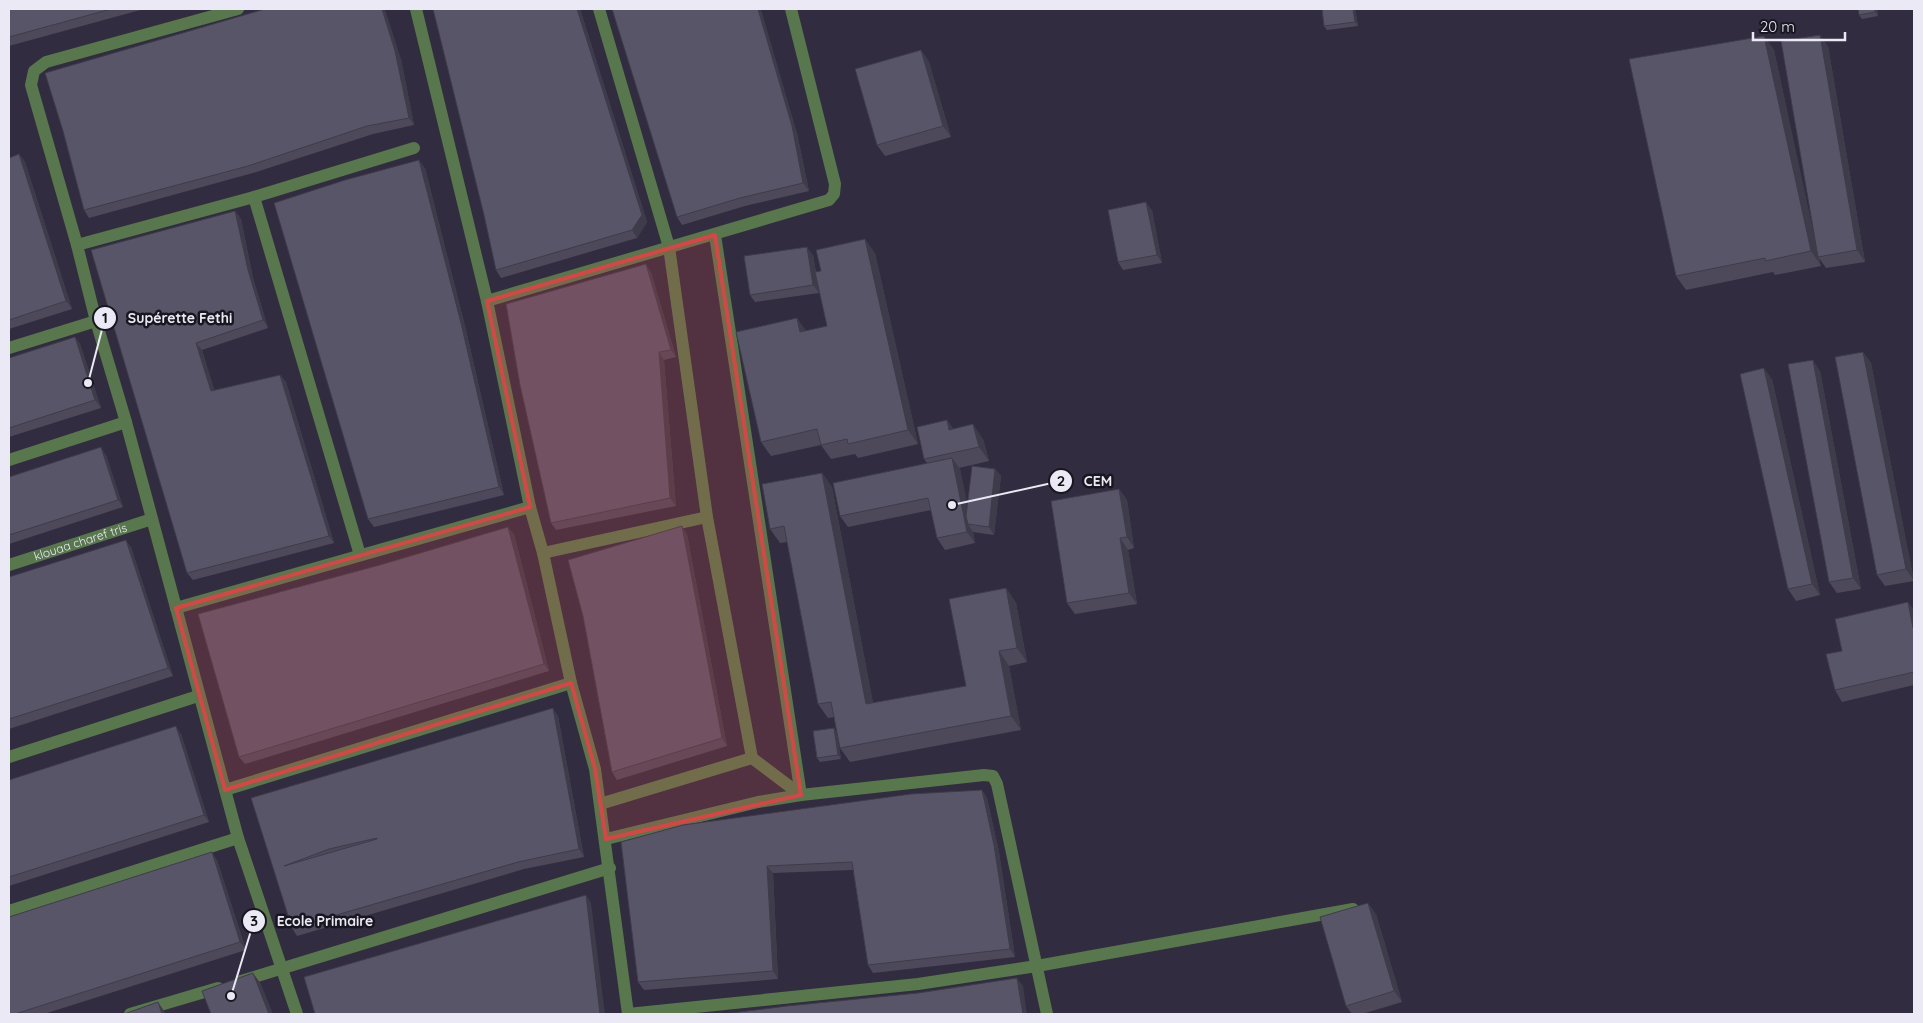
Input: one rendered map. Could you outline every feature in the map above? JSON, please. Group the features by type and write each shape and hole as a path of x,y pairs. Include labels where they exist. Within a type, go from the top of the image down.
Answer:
{"street":[{"path":"238,9 46,62 34,72 31,85 126,422 198,696 238,838 297,1014"},
{"path":"416,9 487,301 530,507 543,553 571,684 595,769 610,868 628,1014 918,984 1037,966 1366,907"},
{"path":"599,9 669,247 707,516 752,758 801,795"},
{"path":"487,301 829,200 834,194 835,184 791,9"},
{"path":"77,245 254,197 414,148"},
{"path":"254,197 360,554"},
{"path":"715,235 801,795"},
{"path":"9,348 96,321"},
{"path":"9,460 126,422"},
{"path":"176,608 530,507"},
{"path":"543,553 707,516"},
{"name":"klouaa charef tris","path":"9,565 152,519"},
{"path":"225,790 571,684"},
{"path":"9,757 198,696"},
{"path":"600,804 752,758"},
{"path":"606,839 758,802 801,795 984,774 993,776 998,784 1047,1014"},
{"path":"9,911 238,838"},
{"path":"130,1014 610,868"}],"highlighted area":[{"path":"715,235 801,795 606,839 595,769 571,683 225,790 176,608 530,507 487,301"}],"building":[{"path":"9,9 111,9 9,37"},
{"path":"265,9 382,9 395,51 409,118 367,126 248,166 84,210 45,73"},
{"path":"433,9 577,9 642,215 632,230 496,270"},
{"path":"612,9 758,9 792,126 803,183 740,198 677,217"},
{"path":"1322,9 1353,9 1355,22 1324,26"},
{"path":"1858,9 1875,9 1875,12 1859,15"},
{"path":"1820,35 1857,250 1818,257 1781,41"},
{"path":"1764,36 1811,251 1676,276 1629,59"},
{"path":"921,50 943,126 877,145 855,69"},
{"path":"19,154 66,301 9,320 9,158"},
{"path":"419,160 461,323 499,487 368,519 274,203 345,180"},
{"path":"1146,202 1157,255 1118,262 1108,210"},
{"path":"235,211 248,270 263,320 196,343 211,391 280,375 329,536 187,573 91,250"},
{"path":"865,239 908,430 848,444 847,439 821,445 817,429 761,442 736,332 797,318 800,332 827,326 815,272 821,271 816,250"},
{"path":"807,247 813,285 750,295 744,256"},
{"path":"646,264 671,350 659,352 670,498 551,523 520,385 506,304"},
{"path":"75,337 95,400 9,428 9,358"},
{"path":"1863,352 1906,569 1877,575 1835,357"},
{"path":"1813,360 1853,578 1829,582 1788,364"},
{"path":"1764,368 1812,584 1788,589 1740,374"},
{"path":"947,420 949,430 973,424 979,447 924,459 917,427"},
{"path":"101,447 118,500 9,535 9,477"},
{"path":"952,458 967,532 937,538 928,498 840,516 833,483"},
{"path":"972,466 995,469 989,527 968,524 966,516"},
{"path":"822,473 866,704 966,686 949,599 1006,588 1017,648 999,651 1011,716 840,748 831,702 818,704 784,526 770,529 762,484"},
{"path":"1119,489 1127,537 1120,538 1129,593 1067,603 1051,501"},
{"path":"682,526 722,738 612,772 583,616 568,560"},
{"path":"508,527 544,664 239,757 198,614 380,565"},
{"path":"126,540 168,668 9,719 9,577"},
{"path":"1908,602 1914,627 1914,672 1835,690 1826,654 1842,651 1835,619"},
{"path":"553,708 579,849 518,862 292,928 251,798","holes":["377,839 284,866 329,849"]},
{"path":"176,726 204,815 9,877 9,780"},
{"path":"834,728 838,755 817,758 813,731"},
{"path":"982,790 994,845 1010,949 868,965 852,862 767,866 773,971 638,982 621,842 683,825 911,794"},
{"path":"212,852 240,942 15,1014 9,1014 9,917"},
{"path":"586,895 600,1014 315,1014 304,977"},
{"path":"1368,903 1394,991 1346,1006 1320,917"},
{"path":"253,973 269,1014 211,1014 202,991"},
{"path":"1017,978 1023,1014 724,1014 918,993"},
{"path":"158,1002 162,1014 124,1014"}],"place":[{"name":"Supérette Fethi","path":"88,383"},
{"name":"CEM","path":"952,505"},
{"name":"Ecole Primaire","path":"231,996"}]}
